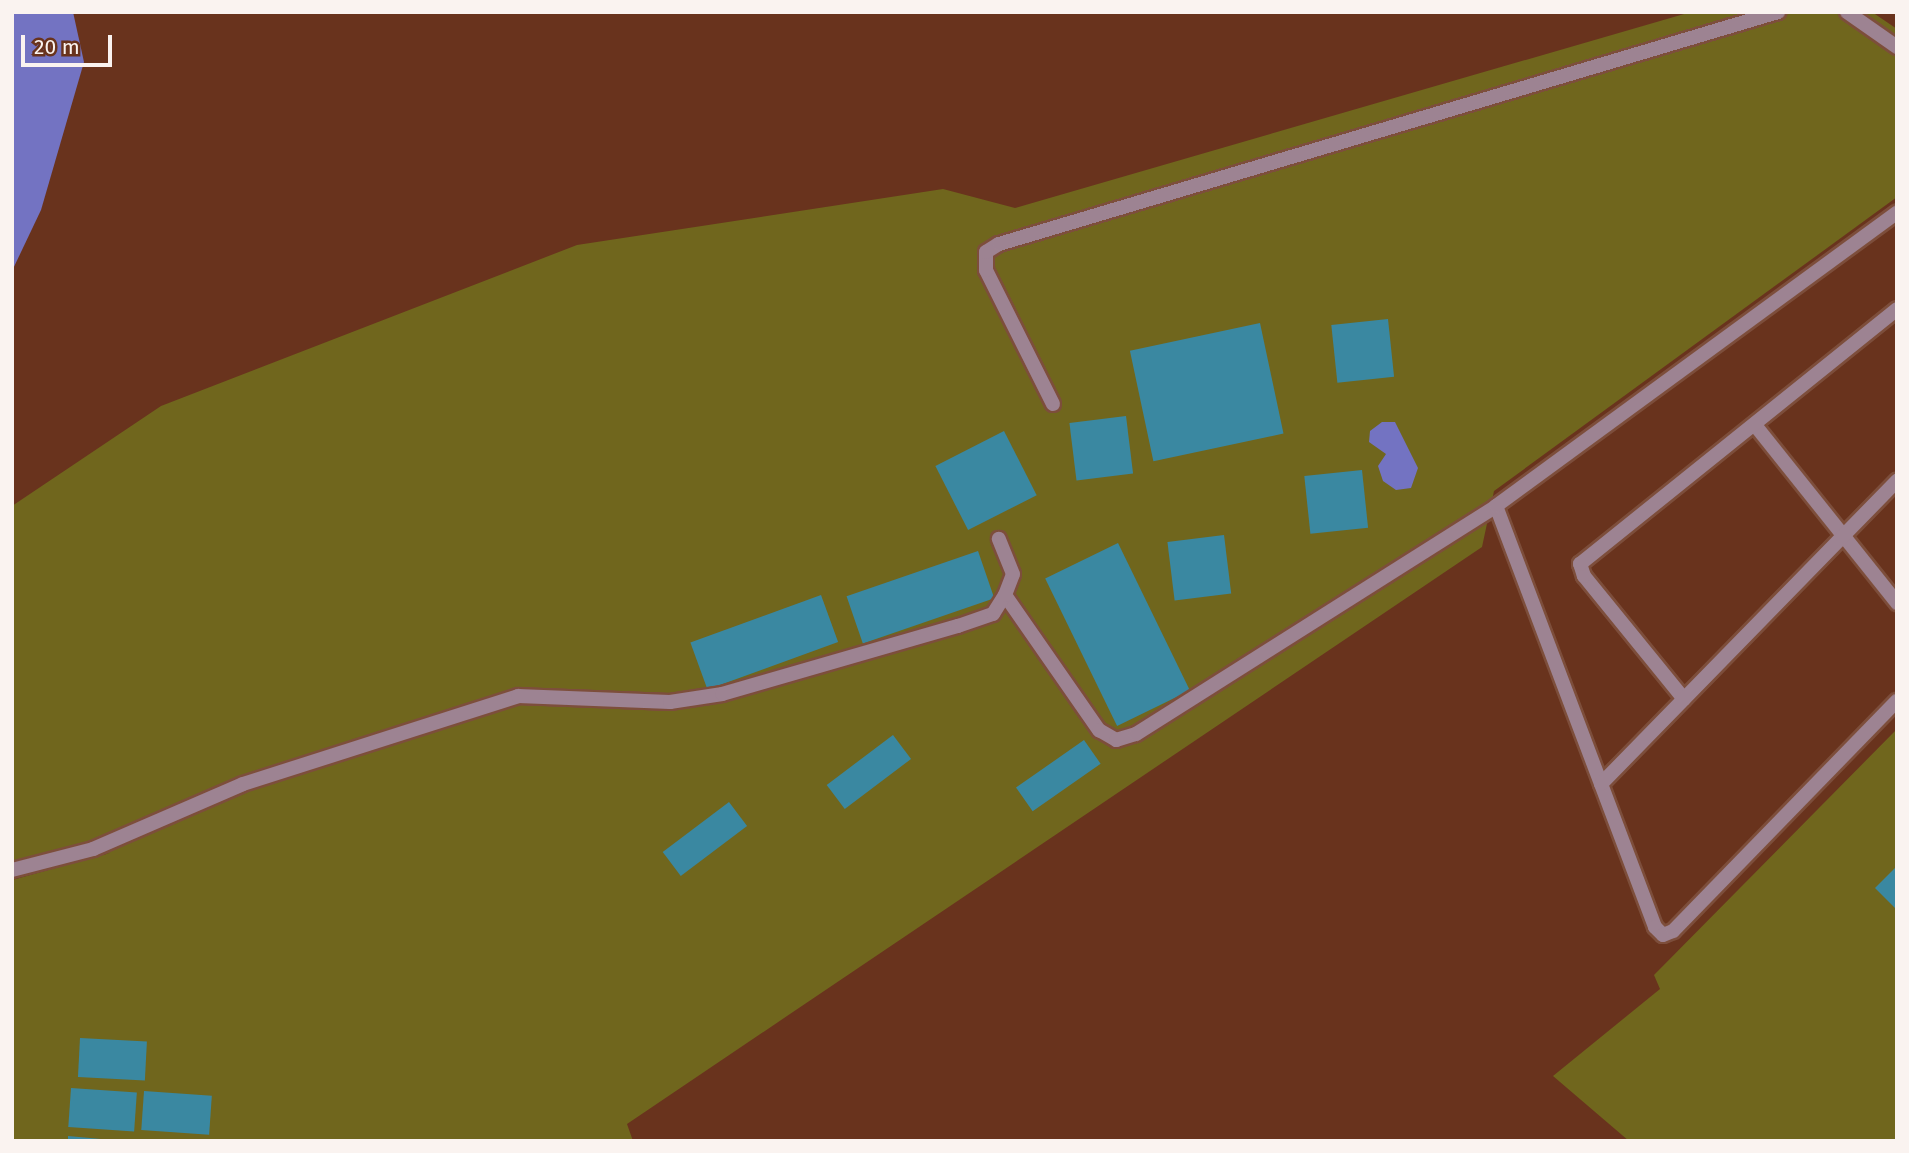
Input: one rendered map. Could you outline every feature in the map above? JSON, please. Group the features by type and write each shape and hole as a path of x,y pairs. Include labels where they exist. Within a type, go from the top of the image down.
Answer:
{"street":[{"path":"1053,404 986,270 986,252 999,244 1778,12"},
{"path":"1847,12 1897,47"},
{"path":"1005,595 1100,730 1116,740 1136,734 1496,506 1897,212"},
{"path":"1684,699 1584,576 1580,564 1897,309"},
{"path":"1755,425 1841,538 1897,603"},
{"path":"1601,784 1897,481"},
{"path":"1496,506 1654,927 1663,934 1673,931 1897,701"},
{"path":"12,870 93,849 243,784 518,696 670,702 722,694 958,626 993,614 1005,595 1013,574 999,539"}],"shaded area":[{"path":"12,12 73,12 84,62 41,210 12,271"},
{"path":"1691,12 1872,12 1897,29 1897,197 1494,491 1482,547 627,1124 633,1141 12,1141 12,880 110,853 12,871 12,506 161,406 577,245 943,189 1015,208"},
{"path":"1382,422 1395,422 1418,468 1411,488 1396,490 1383,481 1378,466 1386,454 1369,442 1370,431"},
{"path":"1897,729 1897,1141 1629,1141 1553,1076 1660,989 1654,975"}],"building":[{"path":"1388,319 1394,377 1337,383 1331,325"},
{"path":"1260,323 1283,434 1153,461 1130,351"},
{"path":"1126,416 1133,474 1076,481 1069,423"},
{"path":"1004,431 1037,495 968,530 935,466"},
{"path":"1362,470 1368,528 1310,534 1304,476"},
{"path":"1224,535 1231,594 1175,601 1167,542"},
{"path":"1118,543 1190,690 1117,726 1045,579"},
{"path":"978,551 994,598 863,644 847,596"},
{"path":"821,595 838,642 707,690 690,643"},
{"path":"893,735 911,759 845,809 827,785"},
{"path":"1084,740 1101,764 1033,811 1016,788"},
{"path":"729,802 747,826 681,876 663,852"},
{"path":"1897,866 1897,910 1875,888"},
{"path":"80,1038 147,1042 145,1080 78,1077"},
{"path":"71,1088 137,1093 134,1132 68,1127"},
{"path":"144,1091 212,1096 209,1135 141,1130"},
{"path":"68,1136 101,1139 101,1141 68,1141"}]}
